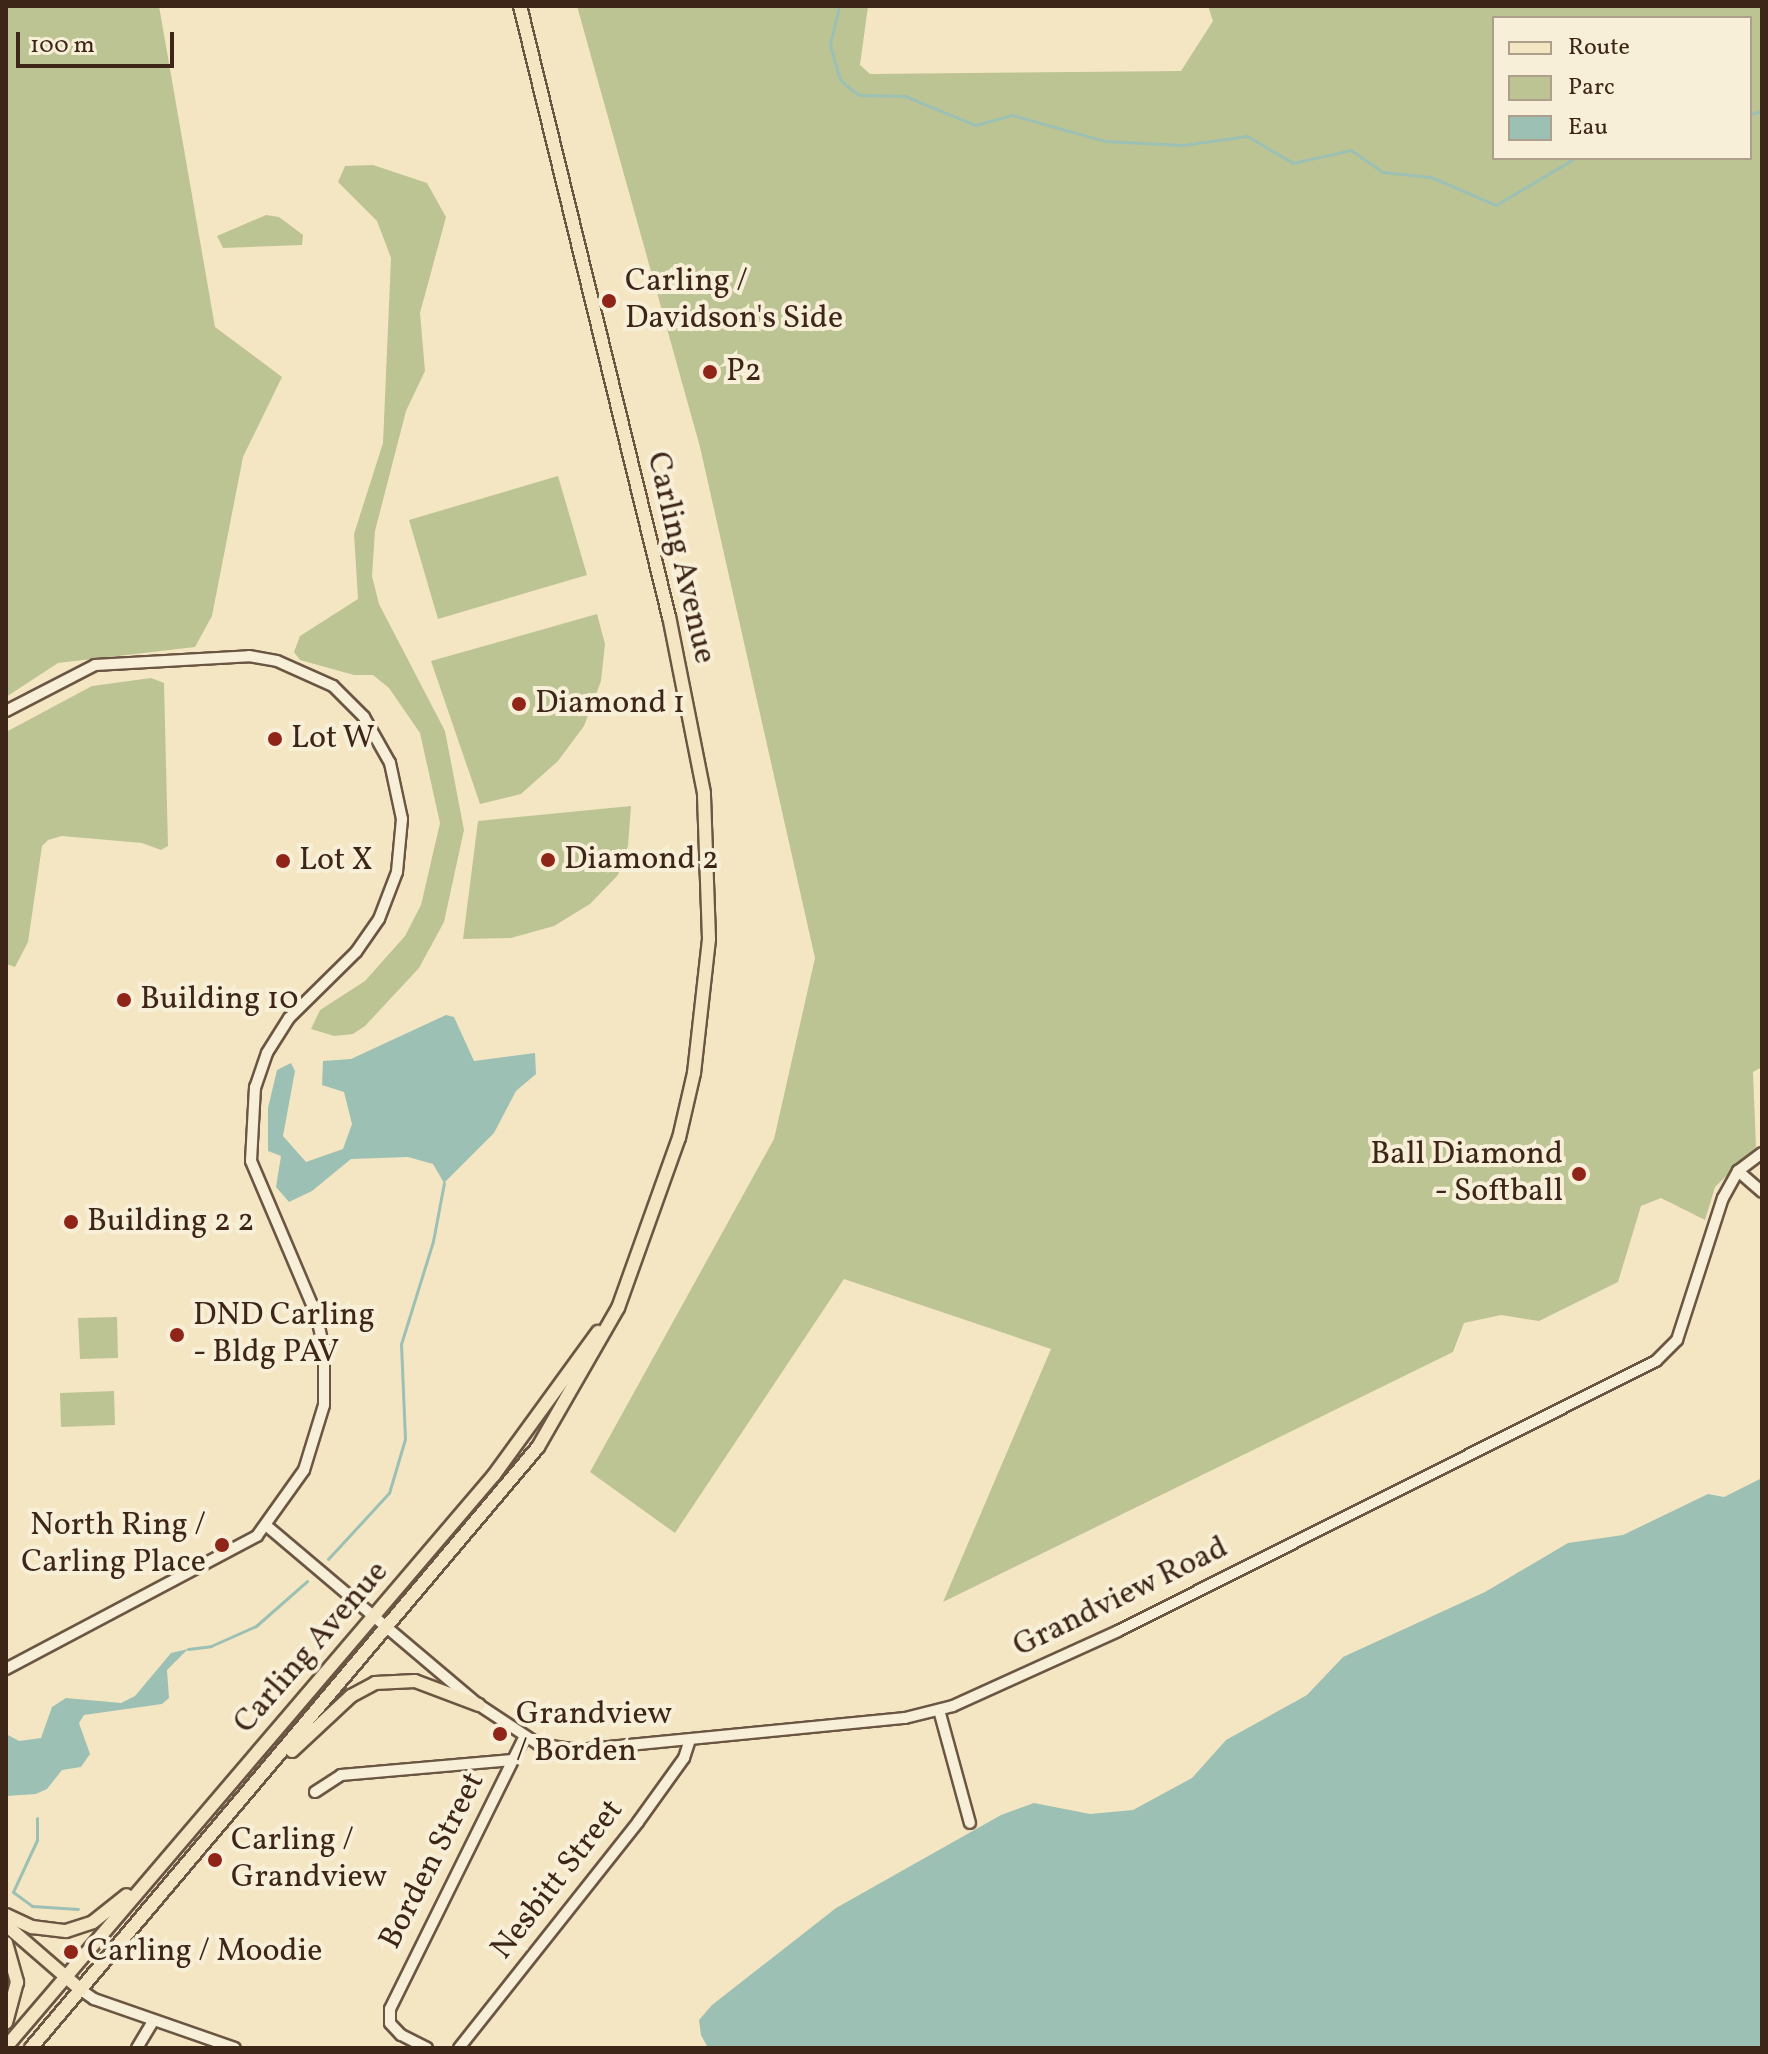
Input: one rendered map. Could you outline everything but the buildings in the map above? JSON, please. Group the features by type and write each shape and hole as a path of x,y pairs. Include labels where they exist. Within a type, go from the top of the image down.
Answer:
{"main road":[{"name":"Carling Avenue","path":"31,2048 387,1629 550,1430 607,1329 635,1266 669,1171 694,1073 709,939 708,840 669,617 520,6"},
{"name":"Carling Avenue","path":"6,2047 538,1418 588,1347 635,1266"},
{"path":"249,1791 351,1696 375,1683 415,1681 479,1705"},
{"path":"6,1915 46,1930 79,1927 109,1910 170,1854"},
{"path":"6,1925 81,1990"},
{"path":"6,1943 17,1982 6,2023"}],"street":[{"path":"6,711 95,665 262,658 333,686 364,717 390,763 402,838 386,904 356,952 289,1018 267,1053 255,1087 251,1161 316,1314 326,1364 324,1405 312,1453 268,1527 211,1564 6,1669"},
{"name":"Grandview Road","path":"268,1527 479,1705 524,1738 578,1750 905,1718 939,1710 1118,1631 1656,1361 1677,1340 1705,1245 1738,1171 1762,1153"},
{"path":"1738,1171 1762,1192"},
{"path":"939,1710 970,1823"},
{"name":"Borden Street","path":"427,2048 401,2035 390,2023 390,2009 524,1738"},
{"name":"Nesbitt Street","path":"459,2048 638,1822 684,1758 690,1740"},
{"path":"315,1792 341,1775 512,1760"},
{"path":"81,1990 153,2021 235,2048"},
{"path":"137,2048 153,2021"}],"green space":[{"path":"6,6 159,6 215,327 282,377 243,457 212,616 195,647 58,663 6,697"},
{"path":"577,6 868,6 860,65 870,74 1181,71 1213,21 1208,6 1762,6 1762,1067 1753,1072 1756,1147 1715,1187 1705,1220 1661,1198 1641,1206 1618,1282 1539,1321 1501,1315 1464,1323 1453,1352 943,1602 1051,1349 844,1279 675,1533 590,1472 774,1139 815,958 700,447"},
{"path":"373,165 427,183 446,217 420,313 425,371 406,411 375,531 372,576 379,604 445,731 464,830 444,922 419,968 365,1026 353,1034 334,1036 311,1029 320,1010 365,981 405,936 421,905 440,823 420,733 389,688 373,675 354,675 300,660 294,652 300,636 358,599 354,534 383,443 391,258 377,221 338,182 345,166"},
{"path":"266,215 279,217 303,235 302,245 223,248 217,236"},
{"path":"558,476 587,575 438,619 409,520"},
{"name":"Diamond 1","path":"597,614 605,644 601,681 584,726 558,761 521,794 480,804 431,661"},
{"path":"151,678 164,683 168,846 161,850 142,843 62,836 48,840 42,846 28,942 15,967 6,964 6,732 92,686"},
{"name":"Diamond 2","path":"631,806 628,846 618,875 590,904 554,926 511,938 463,939 478,821"},
{"path":"117,1317 118,1358 80,1359 78,1318"},
{"path":"114,1391 115,1425 61,1427 60,1393"}],"water":[{"path":"446,1015 454,1017 474,1061 535,1053 536,1074 516,1091 494,1133 444,1183 433,1164 408,1157 351,1159 312,1191 289,1202 276,1187 281,1156 268,1151 268,1108 277,1070 291,1063 295,1071 283,1136 306,1162 343,1149 352,1124 344,1092 322,1085 323,1061 351,1059"},
{"path":"1762,1478 1762,2048 708,2048 701,2035 699,2020 712,2005 836,1908 1001,1815 1034,1803 1090,1814 1133,1810 1192,1778 1226,1740 1307,1695 1343,1657 1485,1592 1568,1543 1623,1535 1708,1494 1724,1497"},
{"path":"188,1649 167,1670 169,1698 162,1704 84,1715 79,1723 90,1754 81,1767 62,1770 47,1789 36,1794 6,1796 6,1734 19,1741 41,1738 52,1707 66,1698 121,1703 135,1696 171,1653"}],"waterway":[{"path":"839,6 830,45 840,79 847,86 859,95 905,96 975,125 1012,115 1105,141 1183,145 1247,136 1293,163 1351,150 1382,172 1431,177 1496,205 1572,160"},
{"path":"1752,114 1762,111"},
{"path":"328,1559 389,1493 405,1439 401,1344 433,1241 444,1183"},
{"path":"188,1649 211,1646 256,1626 307,1581"},
{"path":"37,1818 37,1840 13,1892 32,1906 78,1909"}],"place":[{"name":"Carling / Davidson's Side","path":"609,301"},
{"name":"P2","path":"710,372"},
{"name":"Diamond 1","path":"519,704"},
{"name":"Lot W","path":"275,739"},
{"name":"Diamond 2","path":"548,860"},
{"name":"Lot X","path":"283,861"},
{"name":"Building 10","path":"124,1000"},
{"name":"Ball Diamond - Softball","path":"1579,1174"},
{"name":"Building 2 2","path":"71,1222"},
{"name":"DND Carling - Bldg PAV","path":"177,1335"},
{"name":"North Ring / Carling Place","path":"222,1545"},
{"name":"Grandview / Borden","path":"500,1734"},
{"name":"Carling / Grandview","path":"215,1860"},
{"name":"Carling / Moodie","path":"71,1952"}]}
